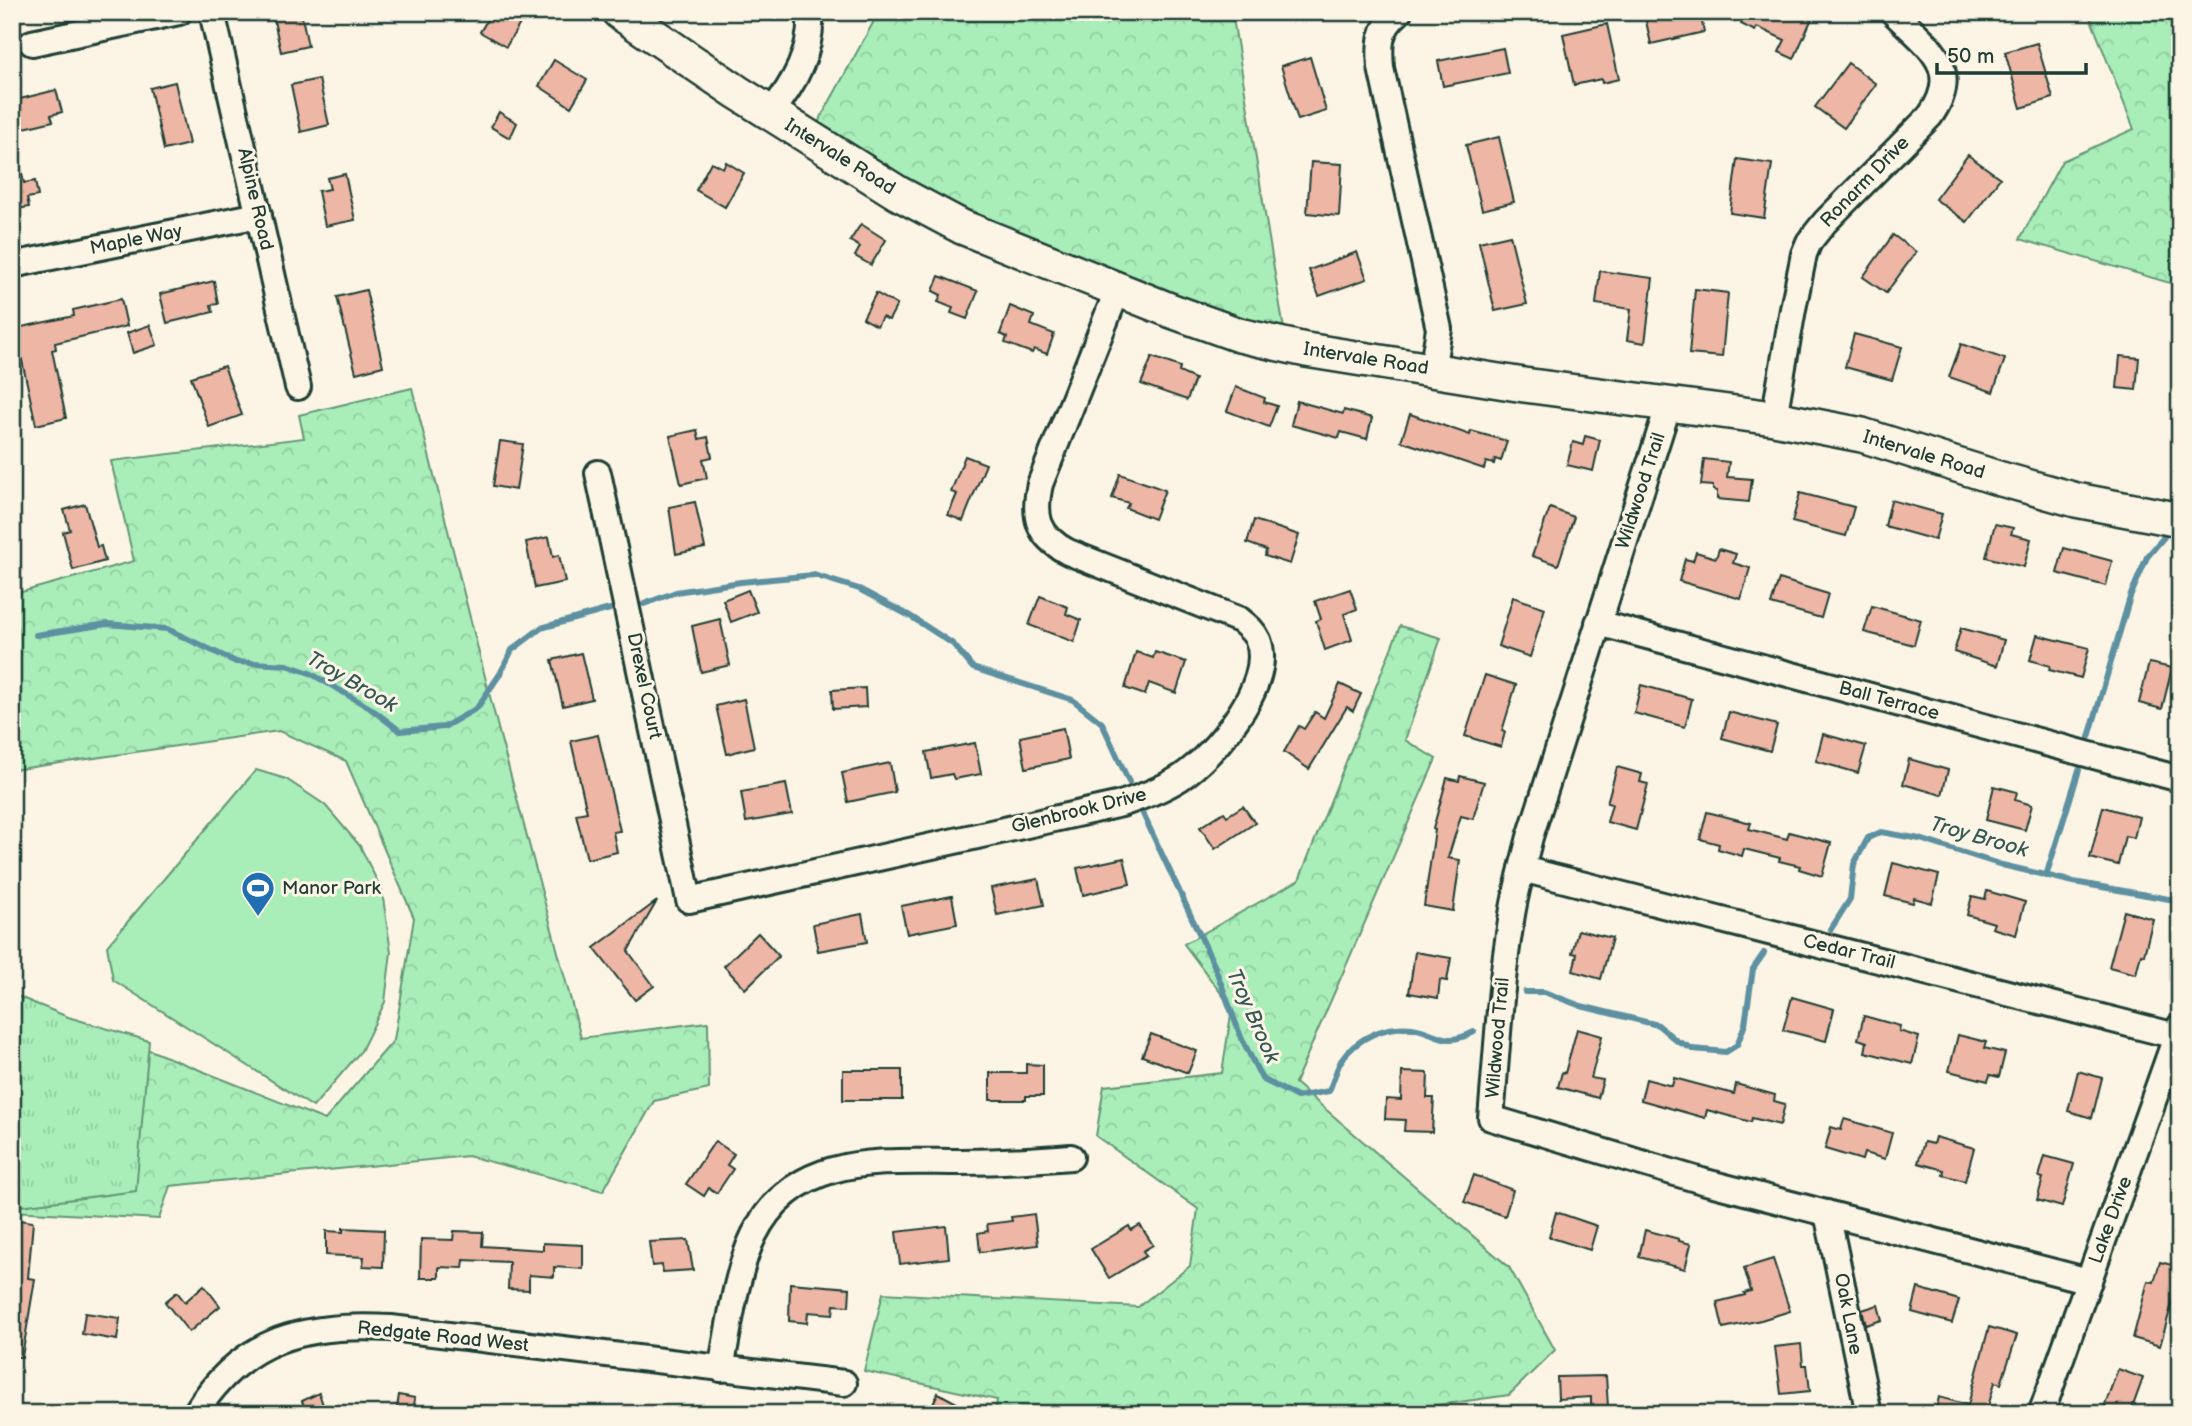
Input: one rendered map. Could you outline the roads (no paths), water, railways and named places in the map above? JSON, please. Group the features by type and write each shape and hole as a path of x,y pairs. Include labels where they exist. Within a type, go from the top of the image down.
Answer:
{"street":[{"path":"32,43 179,12"},
{"name":"Alpine Road","path":"212,12 298,387"},
{"name":"Intervale Road","path":"619,12 898,193 962,227 1239,335 1306,350 1774,418 1862,435 2076,500 2180,520"},
{"path":"771,113 792,84 803,60 810,33 810,12"},
{"path":"1399,12 1383,30 1379,43 1381,68 1426,261 1438,328 1432,370"},
{"name":"Ronarm Drive","path":"1774,418 1804,254 1809,242 1825,222 1930,116 1941,101 1945,88 1945,74 1938,57 1893,12"},
{"name":"Maple Way","path":"12,265 259,215"},
{"name":"Glenbrook Drive","path":"689,900 1121,804 1147,795 1180,777 1204,759 1222,739 1257,680 1260,662 1258,640 1251,628 1220,611 1068,552 1056,546 1039,524 1036,511 1040,484 1118,289"},
{"name":"Wildwood Trail","path":"1669,404 1522,869 1506,957 1491,1118 1702,1181 2089,1281"},
{"name":"Drexel Court","path":"598,473 689,900"},
{"name":"Ball Terrace","path":"1598,624 2180,779"},
{"name":"Cedar Trail","path":"1522,869 2178,1031"},
{"name":"Lake Drive","path":"2041,1414 2178,1031"},
{"path":"721,1369 749,1244 771,1209 813,1176 852,1164 1003,1162 1071,1157"},
{"name":"Oak Lane","path":"1827,1213 1869,1414"},
{"name":"Redgate Road West","path":"195,1414 223,1376 247,1357 272,1343 319,1328 391,1328 844,1383"}],"waterway":[{"path":"2089,737 2130,597 2147,557 2164,537"},
{"name":"Troy Brook","path":"644,604 676,592 814,575 859,589 910,616 953,644 973,668 1073,700 1102,723 1129,782"},
{"name":"Troy Brook","path":"36,635 107,624 167,629 236,662 287,665 310,673 370,708 400,731 444,727 477,708 500,674 512,650 541,628 610,609"},
{"path":"2046,876 2079,770"},
{"name":"Troy Brook","path":"1143,814 1214,965 1241,1037 1262,1079 1297,1097 1329,1091 1347,1053 1372,1035 1392,1029 1412,1028 1455,1039 1474,1032"},
{"name":"Troy Brook","path":"1831,929 1850,899 1854,864 1868,838 1881,832 1920,839 2002,865 2074,882 2180,901"},
{"name":"Troy Brook","path":"1525,992 1544,992 1581,1006 1658,1025 1677,1041 1693,1049 1726,1052 1737,1045 1745,1024 1753,969 1764,953"}],"place":[{"name":"Manor Park","path":"258,918"}]}
